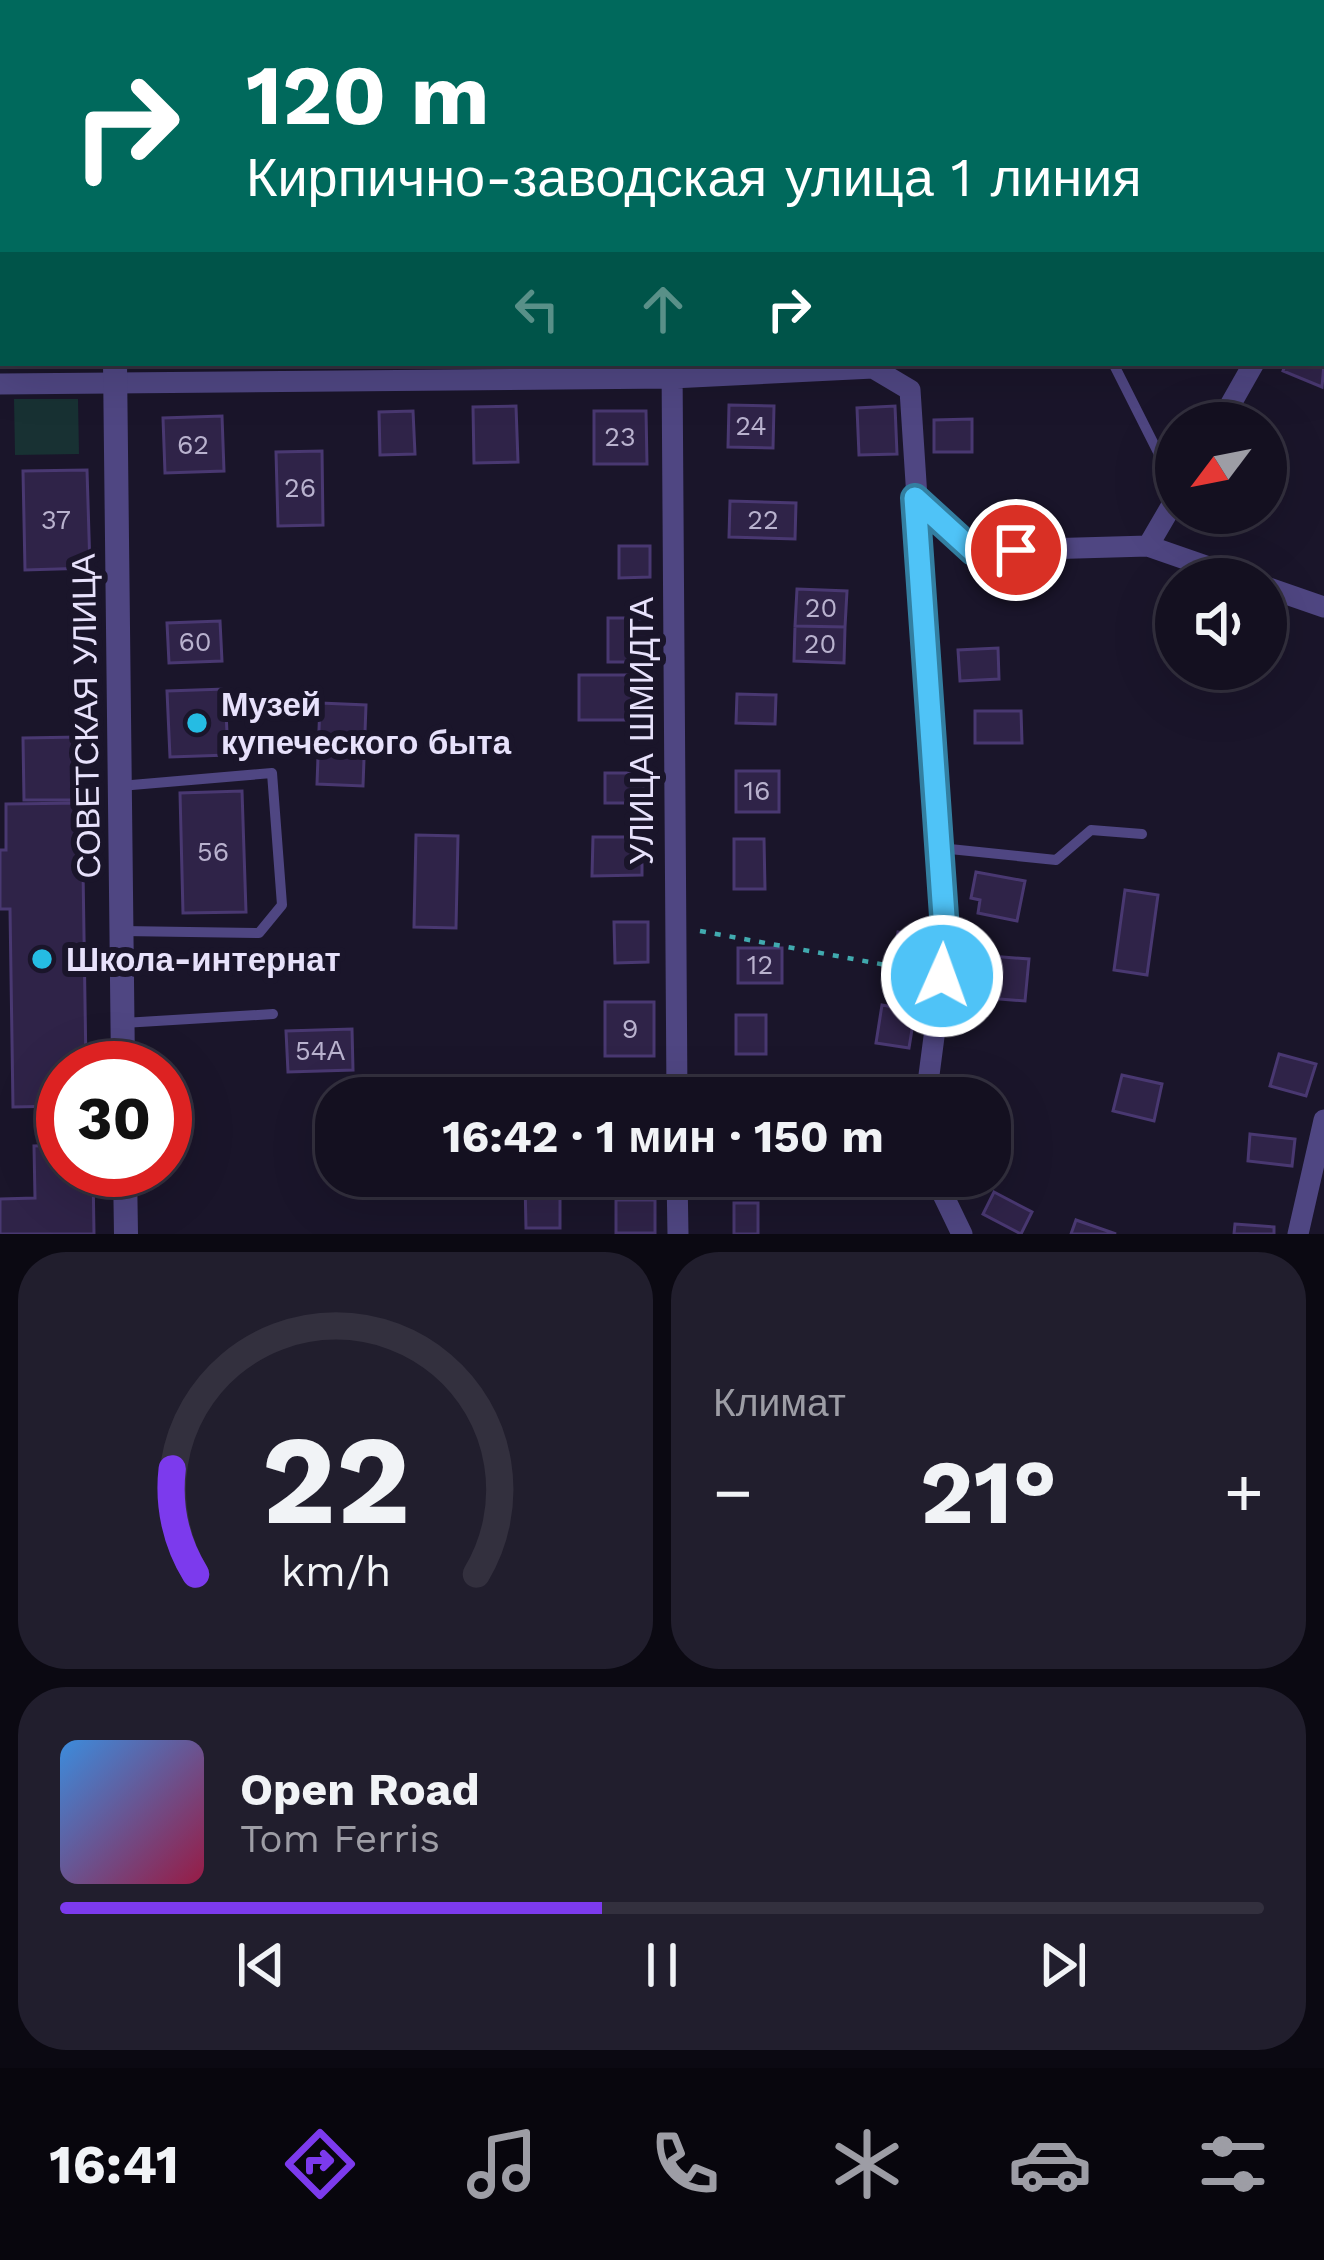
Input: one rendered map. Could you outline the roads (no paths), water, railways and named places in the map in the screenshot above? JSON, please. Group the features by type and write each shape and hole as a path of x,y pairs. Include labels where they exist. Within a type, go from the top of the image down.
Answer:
{"street":[{"path":"1232,402 1253,366"},
{"path":"0,384 114,373 873,368 910,390 946,945 929,1077"},
{"name":"УЛИЦА ШМИДТА","path":"672,370 676,1077"},
{"name":"СОВЕТСКАЯ УЛИЦА","path":"114,373 123,1041"},
{"path":"915,498 973,551 1148,546 1183,558"},
{"path":"1148,546 1155,534"},
{"path":"1287,594 1324,607"},
{"path":"1298,1234 1324,1120"},
{"path":"125,1197 126,1234"},
{"path":"677,1197 678,1234"},
{"path":"944,1197 962,1234"}],"lane":[{"path":"1115,366 1155,446"},
{"path":"120,786 272,773 282,905 259,933 122,931"},
{"path":"940,848 1056,860 1091,830 1142,834"},
{"path":"123,1023 273,1014"}],"place":[{"name":"Музей купеческого быта","path":"197,723"},
{"name":"Школа-интернат","path":"42,959"}]}
